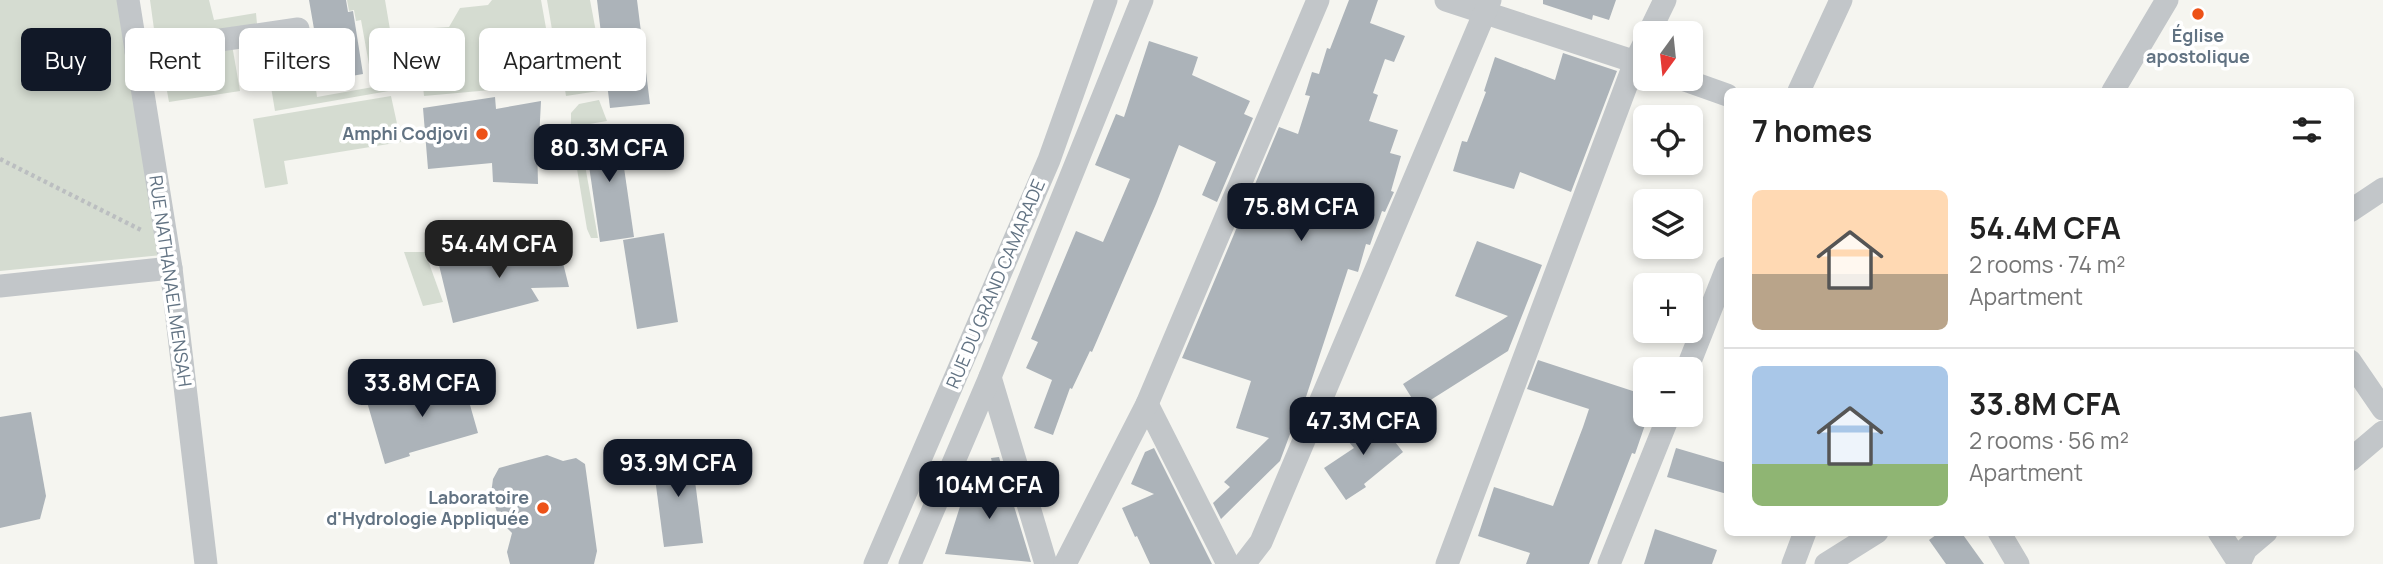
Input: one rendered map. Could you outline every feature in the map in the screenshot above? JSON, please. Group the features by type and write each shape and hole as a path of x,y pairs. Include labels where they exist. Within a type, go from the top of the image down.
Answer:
{"street":[{"name":"RUE NATHANAEL MENSAH","path":"128,0 132,28"},
{"name":"RUE DU GRAND CAMARADE","path":"875,564 1049,160 1106,0"},
{"path":"910,564 990,377 1142,0"},
{"path":"1065,564 1147,404 1318,0"},
{"path":"1446,0 1487,7 1633,53"},
{"path":"1655,21 1665,0"},
{"path":"1800,88 1841,0"},
{"path":"2115,88 2167,0"},
{"path":"1244,564 1261,542 1487,7"},
{"path":"1447,564 1633,79"},
{"path":"1703,86 1724,94"},
{"name":"RUE NATHANAEL MENSAH","path":"142,91 171,268 205,564"},
{"path":"2354,208 2383,190"},
{"path":"0,286 171,268"},
{"path":"1692,357 1724,276"},
{"path":"2354,367 2383,409"},
{"path":"990,377 1046,564"},
{"path":"1147,404 1228,564"},
{"path":"1609,564 1664,427"},
{"path":"2354,457 2383,432"},
{"path":"1793,564 1804,536"},
{"path":"1826,564 1871,536"},
{"path":"2001,536 2018,564"},
{"path":"2222,536 2239,564"},
{"path":"2239,564 2246,549 2261,536"}],"path":[{"path":"0,159 141,230"}],"shaded area":[{"path":"0,0 118,0 125,41 125,91 134,91 162,255 0,271"},
{"path":"150,0 209,0 214,20 256,13 257,24 225,29 154,28"},
{"path":"347,0 385,0 390,28 369,28 369,65 361,20 356,21 354,10 349,11"},
{"path":"492,0 541,0 546,28 479,28 479,91 424,96 423,91 465,91 465,28 433,28 449,27 460,8 488,5"},
{"path":"547,0 590,0 595,28 552,28"},
{"path":"231,39 240,91 169,102 167,91 225,91 225,40"},
{"path":"369,88 369,91 389,91 275,111 272,91 316,91 317,97"},
{"path":"565,91 598,91 566,96"},
{"path":"391,96 401,142 284,161 288,184 265,188 253,119"},
{"path":"599,100 607,121 578,126 598,238 591,238 587,229 571,133 571,113 579,104"},
{"path":"404,252 425,252 443,302 423,306"}],"building":[{"path":"309,0 346,0 348,12 353,11 363,74 355,75 355,28 314,28"},
{"path":"597,0 637,0 640,28 600,28"},
{"path":"1349,0 1378,0 1370,23 1405,36 1394,62 1385,59 1373,93 1378,95 1369,121 1398,130 1390,153 1401,156 1391,191 1394,192 1385,212 1382,211 1370,245 1366,244 1358,272 1348,269 1304,403 1302,402 1280,461 1221,519 1213,503 1230,487 1224,482 1269,438 1236,428 1251,381 1182,358 1279,127 1298,134 1310,96 1305,95 1312,72 1319,74 1327,48 1330,49"},
{"path":"1543,0 1616,0 1609,20 1593,15 1592,20 1543,4"},
{"path":"1149,41 1198,57 1192,75 1250,101 1244,114 1253,118 1217,202 1202,195 1216,162 1179,145 1092,352 1090,351 1072,389 1070,388 1053,435 1034,428 1052,380 1026,368 1038,342 1031,339 1076,231 1103,242 1130,179 1095,165 1116,114 1124,117"},
{"path":"1563,53 1617,71 1571,192 1520,172 1514,189 1453,171 1462,141 1467,142 1486,92 1484,91 1495,57 1555,80"},
{"path":"646,72 650,104 610,108 608,91 646,91"},
{"name":"Amphi Codjovi","path":"495,97 496,109 541,101 537,140 538,184 493,182 492,163 428,169 423,108"},
{"path":"618,126 634,237 600,242 584,131"},
{"path":"664,233 678,322 637,329 623,240"},
{"path":"512,241 518,251 524,247 532,257 560,251 569,287 531,288 539,301 453,323 438,261 483,258 483,249"},
{"path":"1477,241 1542,265 1508,351 1418,408 1403,384 1508,316 1455,296"},
{"path":"1538,360 1633,391 1633,427 1644,427 1589,564 1526,564 1530,553 1478,536 1494,487 1553,506 1589,409 1527,389"},
{"path":"462,377 478,433 409,453 410,456 385,464 367,402"},
{"path":"31,412 46,496 40,519 0,528 0,417"},
{"path":"1372,413 1403,452 1364,484 1366,487 1346,500 1324,468 1354,448 1343,435"},
{"path":"1154,448 1212,564 1150,564 1137,536 1135,537 1122,508 1154,494 1131,484 1145,452"},
{"path":"1676,448 1724,462 1724,493 1667,477"},
{"path":"691,450 703,543 664,547 652,455"},
{"name":"Laboratoire d'Hydrologie Appliquée","path":"547,455 563,461 576,458 585,464 597,551 594,564 510,564 507,552 512,533 500,521 491,494 493,479 499,468"},
{"path":"999,457 1031,562 945,554 968,481 980,485 993,467 991,458"},
{"path":"1655,529 1717,550 1712,564 1644,564"},
{"path":"1934,536 1964,536 1984,564 1946,564 1929,540"}],"place":[{"name":"Église apostolique","path":"2198,14"},
{"name":"Amphi Codjovi","path":"482,134"},
{"name":"Laboratoire d'Hydrologie Appliquée","path":"543,508"}]}
